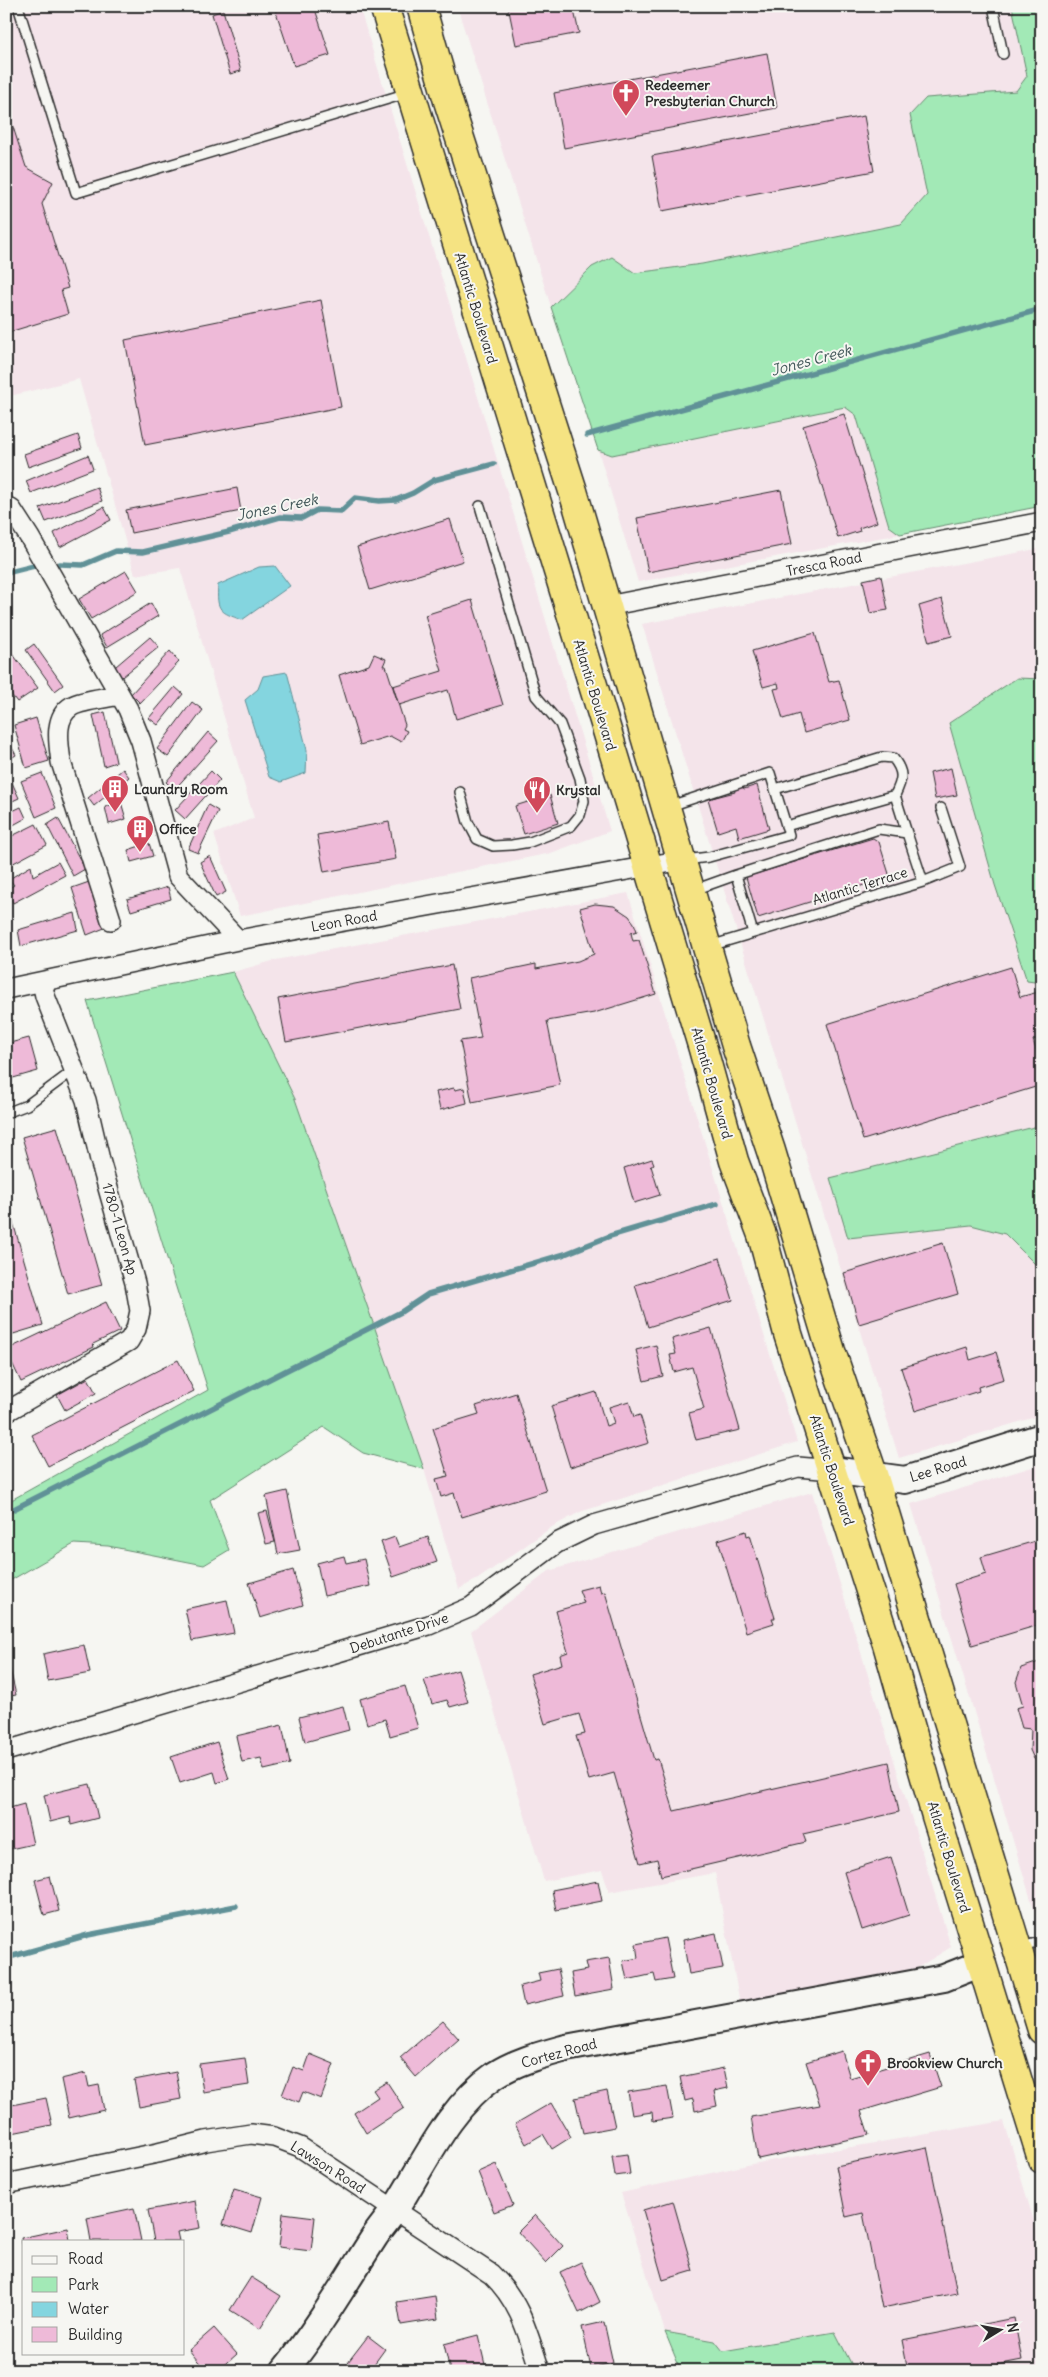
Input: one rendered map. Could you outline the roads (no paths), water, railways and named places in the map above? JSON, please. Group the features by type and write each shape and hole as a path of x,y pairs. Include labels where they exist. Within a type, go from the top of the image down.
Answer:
{"highway":[{"name":"Atlantic Boulevard","path":"384,6 703,1049 734,1161 762,1235 788,1334 887,1644 1042,2159"},
{"path":"421,6 458,133 567,473 830,1351 873,1474 1029,1945 1034,2005 1042,2030"},
{"path":"410,93 432,97 440,123 458,133"},
{"path":"553,558 576,564 584,594 607,606"},
{"path":"965,1907 986,1915 997,1943 1003,1950 1029,1945"},
{"path":"982,1963 996,1959 1002,1964 1011,1991 1034,2005"}],"street":[{"path":"6,506 12,510 30,538 128,709 141,741 178,876 238,940"},
{"name":"Tresca Road","path":"607,606 1042,522"},
{"path":"111,920 61,762 58,737 61,719 71,706 119,695"},
{"name":"Leon Road","path":"6,989 238,940 683,860"},
{"name":"1780-1 Leon Ap","path":"6,1412 129,1341 136,1329 140,1311 135,1283 100,1160 86,1100 45,996 42,982"},
{"name":"Lee Road","path":"832,1470 873,1474 905,1480 1042,1437"},
{"name":"Debutante Drive","path":"6,1751 429,1625 471,1607 557,1543 594,1525 798,1467 832,1470"},
{"name":"Cortez Road","path":"284,2371 321,2321 377,2233 394,2210 444,2129 472,2094 496,2075 527,2059 566,2048 944,1978 982,1963"},
{"name":"Lawson Road","path":"6,2184 158,2153 206,2141 251,2134 274,2136 300,2146 466,2256 507,2289 518,2307 540,2371"}],"lane":[{"path":"18,6 76,193 410,93"},
{"path":"993,6 1003,54"},
{"path":"460,792 468,822 477,839 493,846 512,846 530,842 571,826 580,816 584,801 580,778 560,724 536,696 480,506"},
{"path":"775,788 888,758 893,758 901,768 901,784 895,795 786,826"},
{"path":"667,807 770,773 789,834 709,857 683,860"},
{"path":"895,795 923,882"},
{"name":"Atlantic Terrace","path":"708,947 752,932 923,882 960,866 941,808"},
{"path":"691,891 879,829 907,833"},
{"path":"736,875 752,932"},
{"path":"6,1113 27,1105 74,1070"}],"water":[{"path":"275,566 290,586 242,620 229,615 221,609 218,600 218,585 259,567"},
{"path":"287,672 307,750 306,773 281,782 269,777 245,700 258,689 263,676"}],"waterway":[{"name":"Jones Creek","path":"587,435 1042,309"},
{"name":"Jones Creek","path":"60,564 83,565 116,551 143,552 229,532 280,517 302,518 317,510 341,511 355,498 379,501 396,500 413,493 434,480 494,464"},
{"name":"Jones Creek","path":"6,573 34,566"},
{"path":"6,1513 401,1312 428,1294 565,1254 610,1236 717,1204"},
{"path":"6,1958 88,1935 236,1906"}],"place":[{"name":"Redeemer Presbyterian Church","path":"626,117"},
{"name":"Laundry Room","path":"115,813"},
{"name":"Krystal","path":"537,814"},
{"name":"Office","path":"140,853"},
{"name":"Brookview Church","path":"868,2087"}]}
